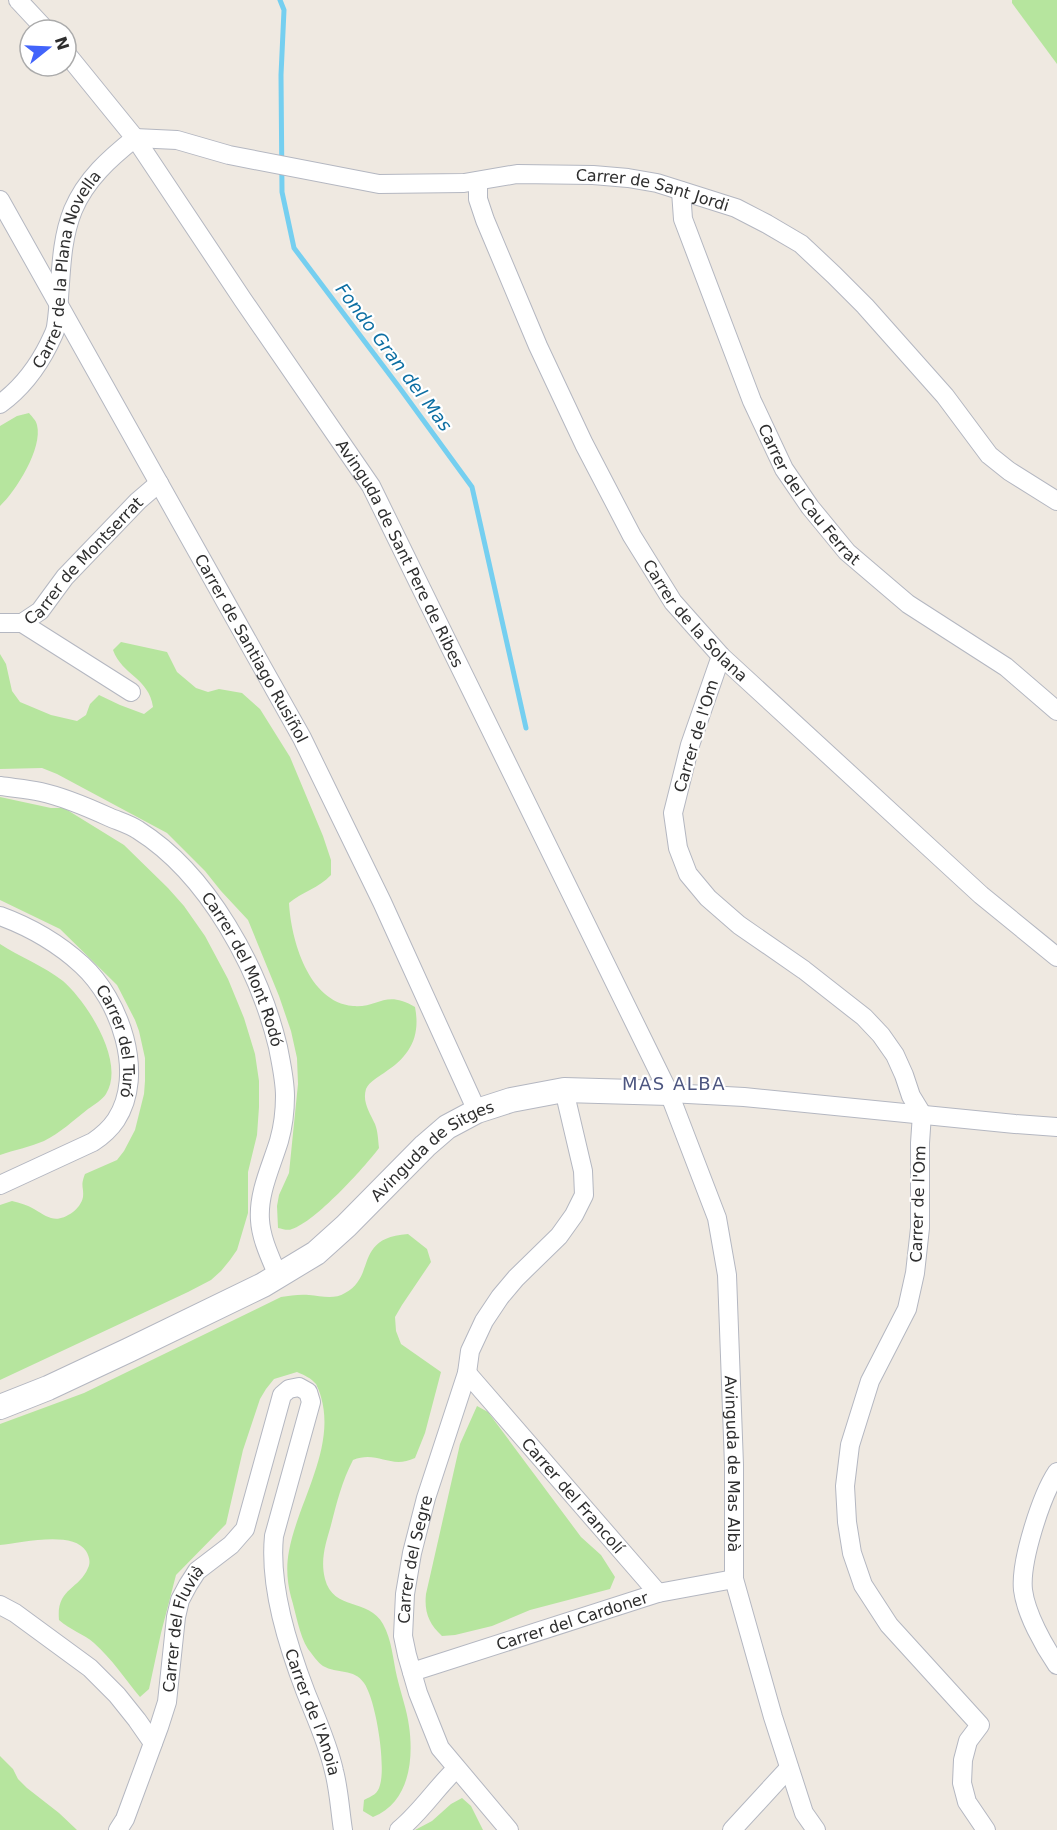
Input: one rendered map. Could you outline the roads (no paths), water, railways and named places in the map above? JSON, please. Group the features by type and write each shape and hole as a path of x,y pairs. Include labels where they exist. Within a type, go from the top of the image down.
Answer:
{"street":[{"path":"18,0 35,18"},
{"name":"Avinguda de Sant Pere de Ribes","path":"78,68 135,138 371,486 669,1093"},
{"name":"Carrer de Sant Jordi","path":"135,138 177,140 270,163 379,184 419,185 478,181 517,174 628,177 657,183 736,208 801,244 834,274 945,396 989,455 1009,471 1057,501"},
{"name":"Carrer de la Plana Novella","path":"0,404 23,384 41,358 56,330 62,249 73,210 87,185 104,164 135,138"},
{"name":"Carrer de la Solana","path":"478,181 478,199 485,220 538,346 584,444 632,537 673,602 721,656 981,895 1057,957"},
{"name":"Carrer del Cau Ferrat","path":"681,191 683,219 752,401 784,469 810,507 847,552 908,604 1006,667 1057,711"},
{"name":"Carrer de Santiago Rusiñol","path":"0,200 302,738 382,902 477,1111"},
{"name":"Carrer de Montserrat","path":"0,623 22,622 40,611 65,577 138,501 159,483"},
{"path":"22,622 130,692"},
{"name":"Carrer de l'Om","path":"721,656 690,745 673,813 678,848 688,874 708,898 739,925 804,970 864,1017 895,1055 911,1096 922,1114 920,1228 915,1274 907,1309 870,1381 850,1445 845,1486 847,1522 852,1553 863,1585 889,1626 980,1725 968,1741 963,1760 962,1783 967,1802 986,1830"},
{"name":"Carrer del Mont Rodó","path":"0,786 41,792 75,802 136,829 174,859 205,895 230,930 251,969 272,1022 282,1068 285,1094 284,1116 280,1139 260,1204 260,1223 278,1276"},
{"name":"Carrer del Turó","path":"0,916 45,937 83,966 105,993 124,1033 128,1054 128,1087 116,1121 106,1133 93,1142 0,1185"},
{"name":"Avinguda de Sitges","path":"0,1407 48,1388 278,1276 316,1253 447,1127 477,1111 511,1100 564,1090 669,1093 744,1097 1057,1127"},
{"name":"Carrer del Segre","path":"509,1830 440,1748 418,1694 403,1636 405,1594 412,1553 426,1498 468,1373 470,1351 483,1321 516,1278 559,1236 574,1215 584,1195 583,1171 564,1090"},
{"name":"Avinguda de Mas Albà","path":"669,1093 717,1218 727,1275 734,1465 734,1579 789,1768 804,1813 816,1830"},
{"name":"Carrer del Francolí","path":"468,1373 658,1593"},
{"path":"299,1387 308,1392 311,1402 274,1536 245,1529 282,1395 289,1389 299,1387"},
{"path":"1057,1472 1044,1499 1030,1541 1023,1581 1023,1592 1035,1628 1057,1665"},
{"name":"Carrer del Fluvià","path":"118,1830 125,1819 166,1702 180,1600 197,1571 231,1545 245,1529"},
{"name":"Carrer de l'Anoia","path":"274,1536 272,1554 277,1595 305,1689 334,1771 344,1830"},
{"name":"Carrer del Cardoner","path":"412,1672 658,1593 734,1579"},
{"path":"0,1605 15,1613 90,1668 117,1695 153,1743"},
{"path":"732,1830 789,1768"},
{"path":"399,1830 456,1769"}],"waterway":[{"name":"Fondo Gran del Mas","path":"280,0 284,10 281,75 282,192 294,248 472,487 526,728"}],"district":[{"name":"MAS ALBA","path":"674,1083"}]}
